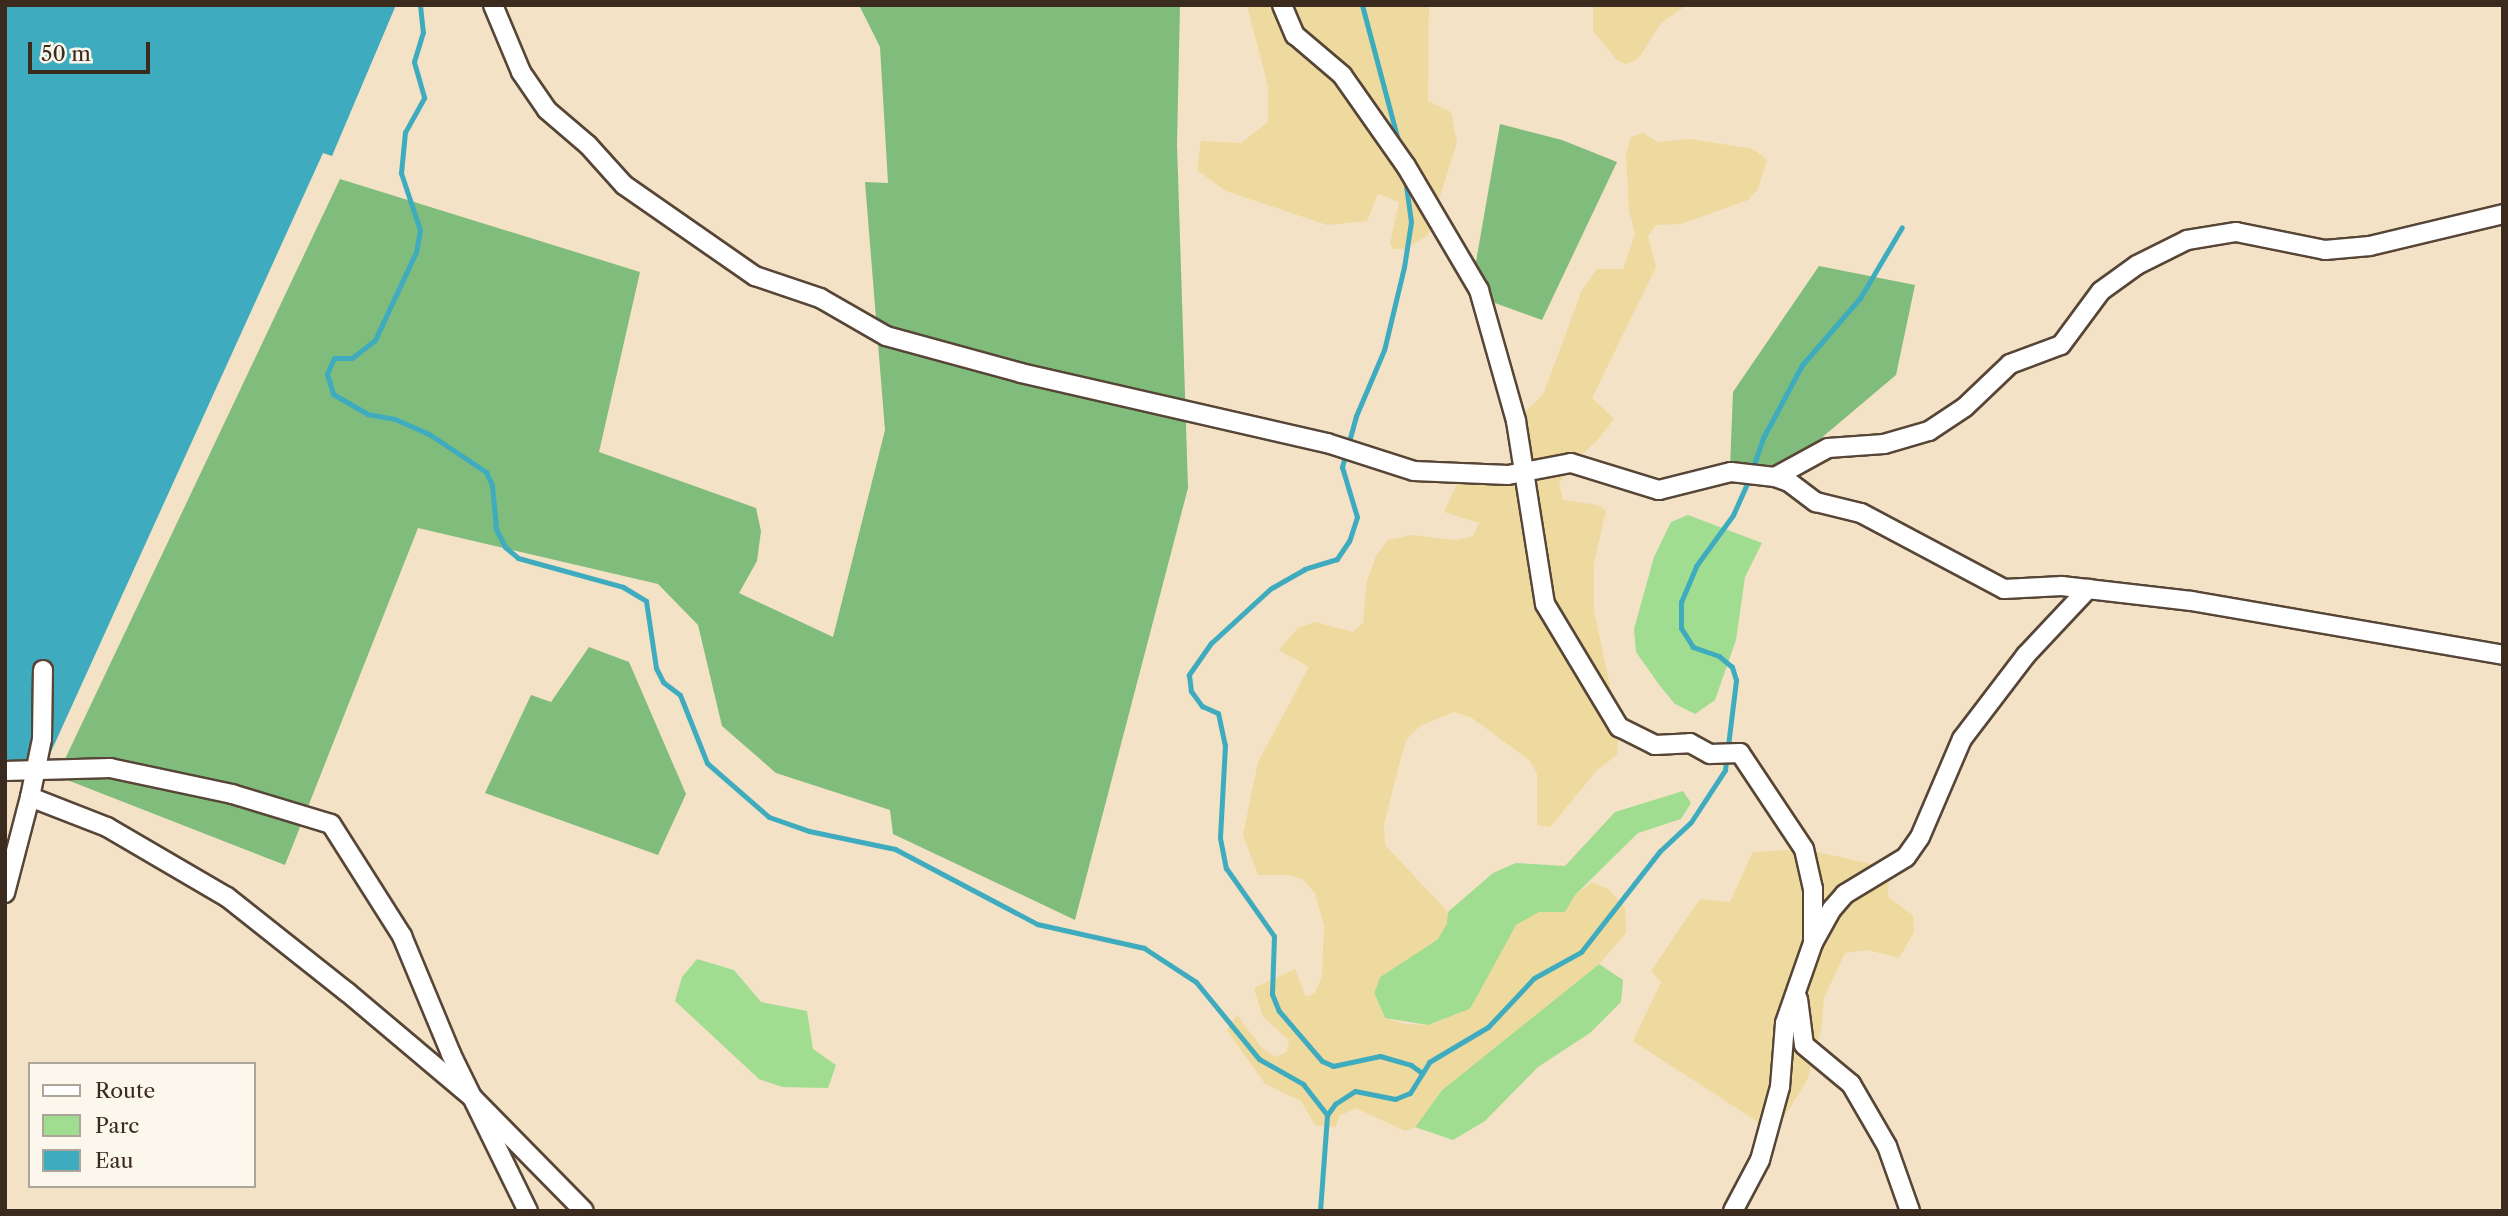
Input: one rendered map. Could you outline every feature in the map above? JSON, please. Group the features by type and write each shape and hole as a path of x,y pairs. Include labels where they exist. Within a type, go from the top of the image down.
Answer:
{"street":[{"path":"493,5 521,72 547,110 588,145 624,185 755,276 820,298 886,336 1021,373 1327,443 1414,471 1461,476 1524,471 1571,463 1659,490 1731,472 1775,477 1789,482 1816,502 1861,513 2004,589 2088,589 2191,601 2503,655"},
{"path":"1282,5 1295,35 1342,75 1406,166 1479,290 1516,421 1545,604 1619,727 1641,741 1655,745 1690,743 1710,754 1740,753 1804,849 1813,889 1813,943"},
{"path":"1775,477 1828,449 1884,444 1928,430 1965,407 2018,359 2061,345 2101,291 2137,265 2188,240 2236,232 2325,250 2371,246 2503,214"},
{"path":"1733,1211 1760,1160 1780,1087 1785,1023 1813,943 1844,894 1906,857 1920,837 1962,739 2026,655 2088,589"},
{"path":"5,893 42,739 43,670"},
{"path":"5,771 110,768 232,793 331,824 402,936 473,1098 528,1211"},
{"path":"30,797 107,827 227,897 473,1098 584,1211"},
{"path":"1798,988 1804,1045 1851,1083 1887,1146 1910,1211"}],"green space":[{"path":"859,5 1180,5 1177,144 1188,488 1075,920 893,834 890,810 776,773 722,726 698,625 658,584 418,528 285,865 57,776 340,179 640,272 599,452 756,508 761,531 757,561 739,593 833,637 885,430 865,182 888,183 880,47"},
{"path":"1500,124 1562,140 1617,162 1542,320 1495,303 1473,279"},
{"path":"1819,266 1915,285 1896,375 1775,477 1730,468 1733,392"},
{"path":"1688,515 1762,543 1745,577 1736,640 1715,700 1695,714 1675,704 1660,686 1636,652 1634,629 1654,557 1671,522"},
{"path":"589,647 629,662 686,794 658,855 485,793 531,695 551,702"},
{"path":"1683,791 1691,803 1681,819 1638,833 1576,894 1565,912 1539,912 1470,1009 1428,1025 1385,1018 1374,993 1380,977 1438,939 1448,912 1493,873 1516,863 1565,866 1615,812"},
{"path":"697,959 734,970 761,1002 807,1011 813,1049 836,1065 828,1088 782,1087 759,1079 675,1001 682,977"},
{"path":"1599,964 1623,980 1621,1002 1590,1033 1538,1067 1485,1121 1453,1140 1415,1127 1442,1090"}],"sand":[{"path":"1247,5 1429,5 1428,101 1451,112 1457,142 1428,235 1406,249 1394,249 1390,244 1399,202 1378,194 1367,221 1327,225 1226,191 1197,170 1201,141 1241,143 1268,122 1268,87"},
{"path":"1593,5 1687,5 1661,23 1638,59 1626,64 1617,60 1593,31"},
{"path":"1643,133 1658,142 1691,139 1753,149 1767,160 1758,189 1748,200 1681,224 1656,225 1648,236 1656,267 1592,398 1614,419 1596,442 1571,463 1559,484 1563,500 1598,505 1606,511 1594,563 1594,611 1619,727 1617,755 1597,770 1550,827 1537,825 1537,773 1529,760 1472,718 1454,712 1420,726 1407,739 1401,757 1384,824 1385,845 1448,912 1447,924 1438,939 1380,977 1374,993 1385,1018 1405,1024 1428,1025 1470,1009 1516,925 1539,912 1565,912 1576,894 1592,882 1608,889 1625,907 1626,933 1599,964 1442,1090 1415,1127 1405,1131 1356,1108 1339,1116 1336,1127 1315,1125 1301,1101 1265,1084 1227,1030 1237,1015 1262,1048 1276,1057 1287,1052 1289,1040 1263,1017 1254,988 1295,969 1306,997 1315,993 1322,977 1324,926 1315,893 1302,879 1290,875 1258,875 1243,835 1258,762 1309,667 1279,650 1298,628 1315,622 1353,632 1363,623 1367,581 1376,556 1388,540 1411,535 1456,540 1473,536 1479,523 1444,512 1461,476 1524,471 1516,421 1543,395 1582,290 1597,269 1623,269 1635,234 1629,210 1626,154 1631,137"},
{"path":"1804,849 1889,868 1888,897 1913,915 1914,932 1899,958 1868,950 1845,953 1824,998 1821,1031 1807,1080 1780,1124 1769,1129 1633,1041 1661,982 1651,971 1700,899 1730,902 1753,852"}],"water":[{"path":"5,5 396,5 332,156 323,153 45,765 5,766"}],"waterway":[{"path":"420,5 423,32 414,62 424,98 405,132 401,173 420,230 416,252 375,340 352,358 334,358 327,374 333,394 367,414 395,419 429,434 486,472 492,485 496,529 505,547 518,558 623,587 646,601 656,668 663,682 680,695 707,763 769,817 809,831 895,849 1037,924 1144,948 1196,982 1259,1059 1303,1084 1327,1115"},
{"path":"1362,5 1399,144"},
{"path":"1405,178 1411,222 1404,267 1384,350 1356,416 1342,467 1357,517 1349,541 1337,559 1305,569 1270,589 1211,643 1189,675 1191,691 1202,706 1218,713 1225,745 1220,838 1226,868 1274,936 1272,994 1279,1011 1322,1061 1333,1066 1380,1056 1411,1065 1422,1073"},
{"path":"1752,470 1763,438 1802,365 1860,298 1902,227"},
{"path":"1320,1211 1327,1115 1335,1104 1355,1091 1395,1099 1410,1093 1429,1062 1488,1027 1534,978 1581,952 1660,851 1691,822 1725,770 1736,680 1732,667 1719,656 1693,647 1681,628 1681,602 1696,566 1733,515 1749,479"}]}
